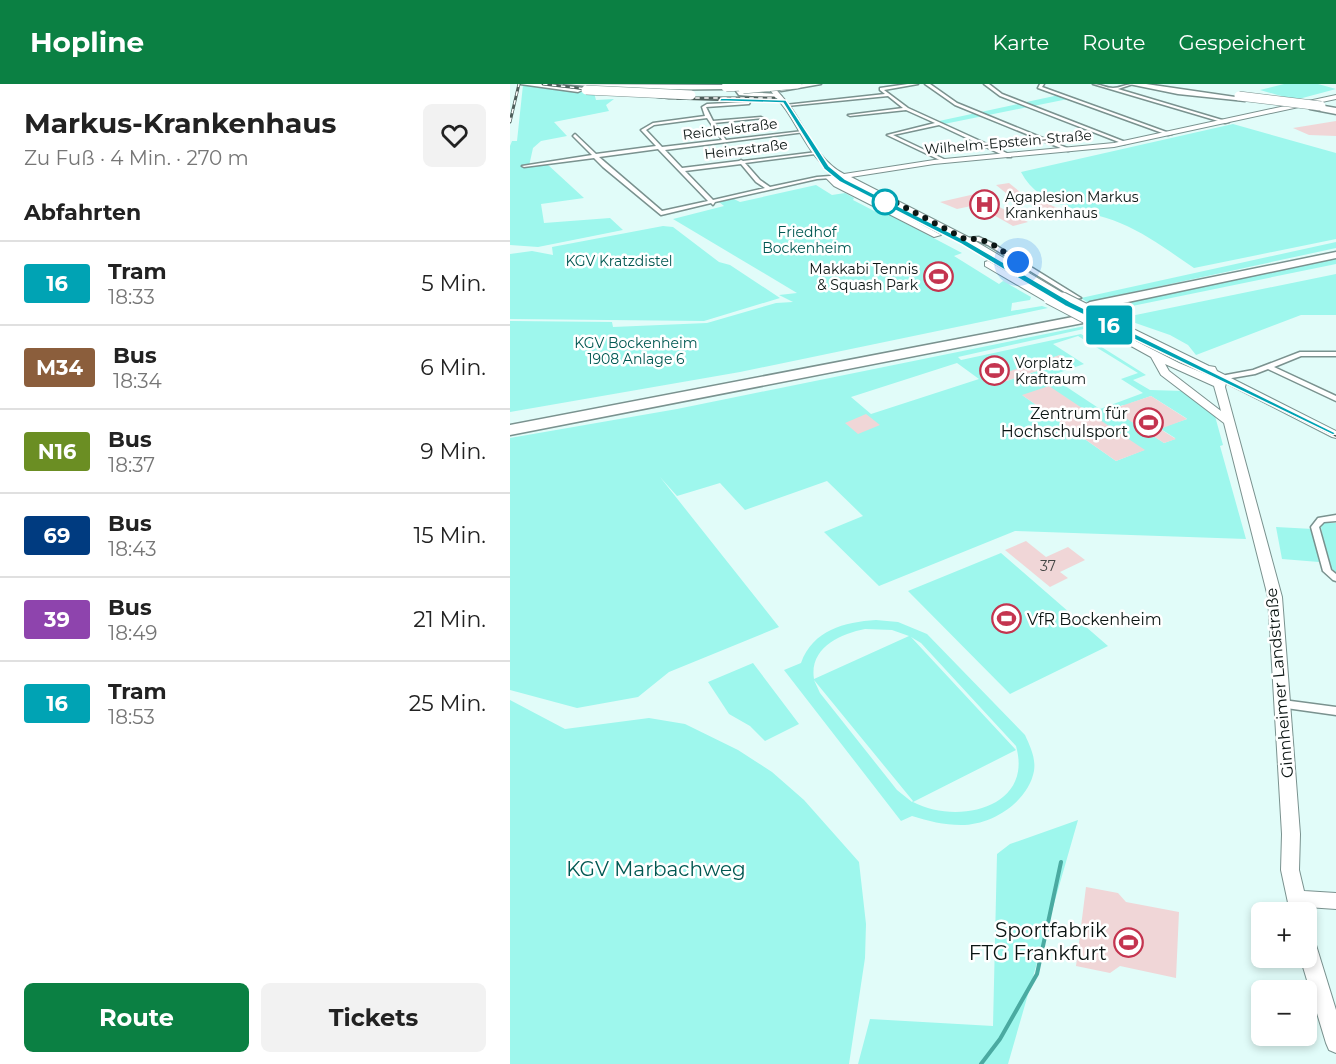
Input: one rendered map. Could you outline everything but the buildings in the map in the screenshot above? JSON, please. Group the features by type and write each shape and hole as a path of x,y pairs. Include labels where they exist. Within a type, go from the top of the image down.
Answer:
{"highway":[{"path":"524,84 646,95 774,90"},
{"path":"568,84 672,89 774,90"},
{"path":"586,90 701,92 797,84"},
{"path":"1132,84 1178,93 1242,98"},
{"path":"1147,84 1336,110"},
{"path":"1156,84 1242,98"},
{"path":"1169,84 1242,98"},
{"path":"1090,306 1336,255"},
{"path":"1108,314 1336,267"},
{"path":"510,430 739,383 1061,312"},
{"path":"510,420 739,383 1078,320"}],"main road":[{"path":"774,90 818,84"},
{"path":"774,90 787,105 815,153 840,180 890,212 954,243 1048,299 1155,355 1229,383 1336,435"},
{"name":"Wilhelm-Epstein-Straße","path":"840,180 865,173 946,161 1126,143 1336,97"},
{"path":"821,160 829,176 860,184 967,240 1063,297 1211,369 1229,383"},
{"path":"860,184 856,179 865,173"},
{"path":"890,212 905,208"},
{"path":"1155,355 1162,370 1226,420"},
{"path":"1194,393 1211,399 1222,395 1229,383"},
{"name":"Ginnheimer Landstraße","path":"1222,395 1226,420 1275,597 1292,844 1290,870 1297,899"},
{"path":"1297,899 1336,901"},
{"path":"1313,968 1336,1042"}],"street":[{"path":"916,84 881,88 907,109 1009,156"},
{"path":"927,84 956,104 1070,150"},
{"path":"986,84 1001,95 1126,143"},
{"path":"1042,84 1039,87 1173,133"},
{"path":"1095,84 1225,122"},
{"path":"1113,89 1132,84"},
{"path":"787,105 888,95"},
{"path":"724,142 704,109 707,105 749,103"},
{"path":"850,115 907,109"},
{"path":"713,202 644,131 645,127 709,120 761,118"},
{"path":"938,124 890,135 946,161"},
{"name":"Reichelstraße","path":"524,166 803,132"},
{"path":"584,138 576,137 661,213 829,176"},
{"name":"Heinzstraße","path":"681,170 815,153"},
{"path":"741,161 758,181 770,189"},
{"path":"967,240 986,241 1078,298"},
{"path":"1229,383 1300,354 1336,354"},
{"path":"1269,367 1336,399"},
{"path":"1229,383 1255,372"},
{"path":"1336,518 1321,520 1315,527 1327,571 1336,578"},
{"path":"1283,704 1336,711"}],"green space":[{"path":"1284,84 1318,84 1336,89 1295,100 1260,90"},
{"path":"523,85 594,93 596,100 614,99 606,105 609,111 554,122 567,136 541,141 533,148 529,166 547,164 584,198 541,204 544,223 610,218 623,230 538,247 510,245 510,146 512,141 517,141"},
{"path":"1059,95 1068,99 944,124 939,121"},
{"path":"1233,124 1336,153 1336,239 1194,268 1130,227 1051,200 1029,184 1021,172"},
{"path":"816,185 832,195 845,193 854,198 853,200 878,213 884,212 962,253 954,256 999,284 1003,281 1031,297 1030,300 1012,303 1011,311 1042,306 1048,308 740,372 510,412 510,321 612,322 613,327 707,323 776,303 793,302 779,295 797,293 673,219 724,206 719,202 734,199 740,202"},
{"name":"KGV Kratzdistel","path":"663,226 673,227 719,262 730,265 780,298 704,321 510,319 510,254 532,251 553,255 552,247"},
{"path":"1336,242 1336,248 1087,302 1081,298"},
{"path":"1336,258 1336,264 1103,312 1095,308"},
{"path":"1336,274 1336,315 1301,315 1196,355 1188,345 1170,335 1121,318"},
{"path":"1085,326 1088,328 958,357 961,360 1081,334 1146,375 1133,380 1150,390 1184,391 1215,416 1223,445 1220,446 1246,539 1015,531 879,586 824,532 863,516 827,481 745,510 720,483 677,496 660,477 779,627 669,672 638,697 577,708 510,690 510,438 677,409","holes":["1078,336 1138,373 1121,379 1143,393 1100,409 1050,376 1084,364 1053,344","1060,355 1068,361 1003,382 995,377","957,363 979,379 871,414 851,397","1022,395 1144,450 1116,461","1151,396 1187,419 1166,426 1131,403","1123,405 1175,438 1164,443 1113,409"]},
{"path":"1324,523 1336,523 1336,572 1329,567 1321,527"},
{"path":"1276,527 1313,529 1319,562 1282,559"},
{"name":"VfR Bockenheim","path":"1001,553 1108,646 1010,694 908,591"},
{"path":"876,620 898,622 927,634 1025,735 1031,748 1034,771 1024,793 1007,810 973,824 948,824 912,816 901,821 784,670 801,663 813,643 831,630 852,623","holes":["865,629 892,630 909,636 814,679 816,659 828,644","911,637 921,643 1016,746 1019,767 1014,785 1003,797 987,806 969,811 950,812 931,809 913,802 1016,750","814,680 912,802 897,790 820,693"]},
{"path":"753,663 799,724 765,741 750,726 729,714 708,682"},
{"name":"KGV Marbachweg","path":"510,700 565,729 649,718 685,724 738,750 772,772 804,800 859,862 866,924 865,958 849,1064 510,1064"},
{"path":"1078,820 1008,1064 858,1064 870,1019 993,1026 997,854 1010,844"}],"waterway":[{"path":"981,1064 1000,1039 1037,974 1061,862"}],"tram line":[{"path":"677,99 783,102 825,168 843,182 962,243 1065,305 1336,436"},
{"name":"16","path":"721,100 774,99 786,102 826,168 843,180 964,243 1068,304 1195,367 1264,396 1336,433"}],"railway":[{"path":"510,122 519,84"},
{"path":"543,84 669,98 774,98"}],"place":[{"name":"Agaplesion Markus Krankenhaus","path":"984,205"},
{"name":"Makkabi Tennis & Squash Park","path":"939,277"},
{"name":"Vorplatz Kraftraum","path":"994,371"},
{"name":"Zentrum für Hochschulsport","path":"1149,422"},
{"name":"VfR Bockenheim","path":"1006,619"},
{"name":"Sportfabrik FTG Frankfurt","path":"1128,942"}],"route":[{"path":"885,202 883,196 967,240 979,239 990,243 1018,262"}],"park label":[{"name":"Friedhof Bockenheim","path":"807,240"},
{"name":"KGV Bockenheim 1908 Anlage 6","path":"636,352"}]}
